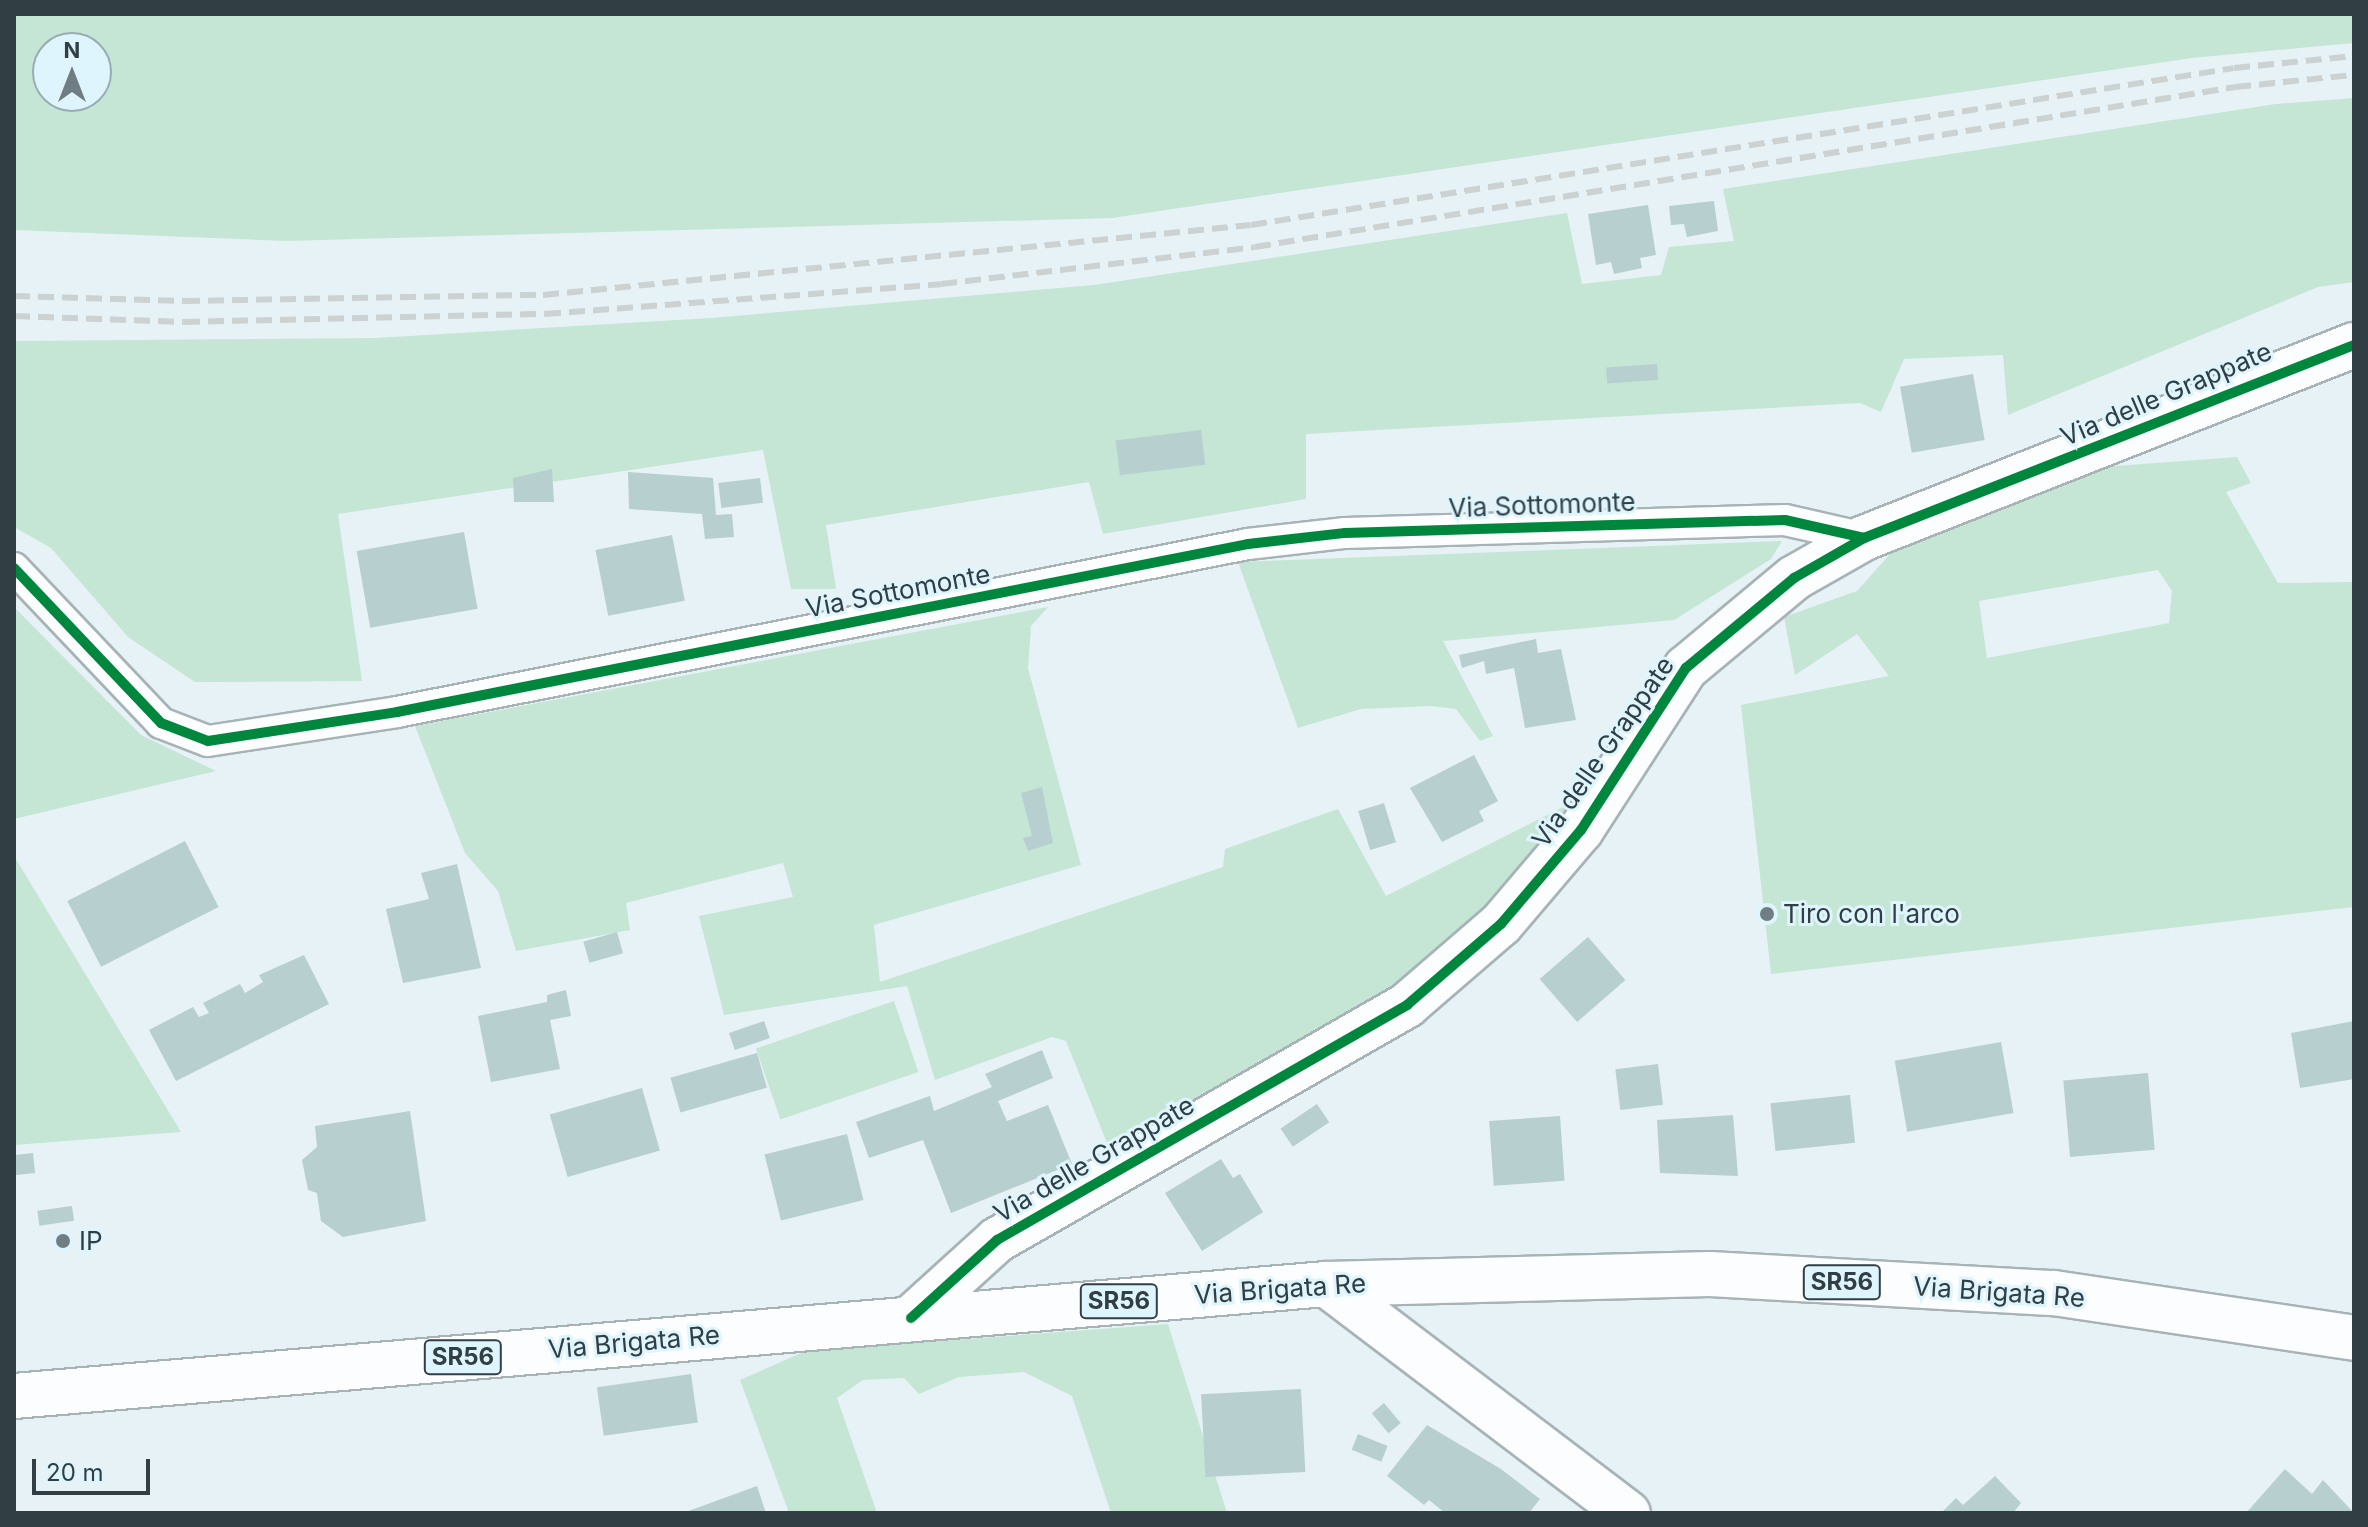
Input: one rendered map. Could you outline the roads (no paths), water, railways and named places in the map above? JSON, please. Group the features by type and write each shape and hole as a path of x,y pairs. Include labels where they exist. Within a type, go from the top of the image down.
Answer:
{"main road":[{"name":"Via delle Grappate","path":"911,1318 997,1240 1407,1005 1501,924 1581,830 1686,668 1794,578 1864,538 2354,345"},
{"name":"Via Brigata Re","path":"14,1396 1326,1284 1726,1275 2054,1293 2354,1338"},
{"path":"1326,1284 1628,1513"}],"street":[{"name":"Via Sottomonte","path":"14,568 161,723 208,741 397,712 1248,544 1345,533 1785,520 1864,538"}],"railway":[{"path":"14,296 184,301 543,295 1251,225 2234,68 2354,56"},
{"path":"14,316 184,322 545,314 941,284 1255,247 2235,87 2354,75"}],"place":[{"name":"Tiro con l'arco","path":"1767,914"},
{"name":"IP","path":"63,1241"}]}
